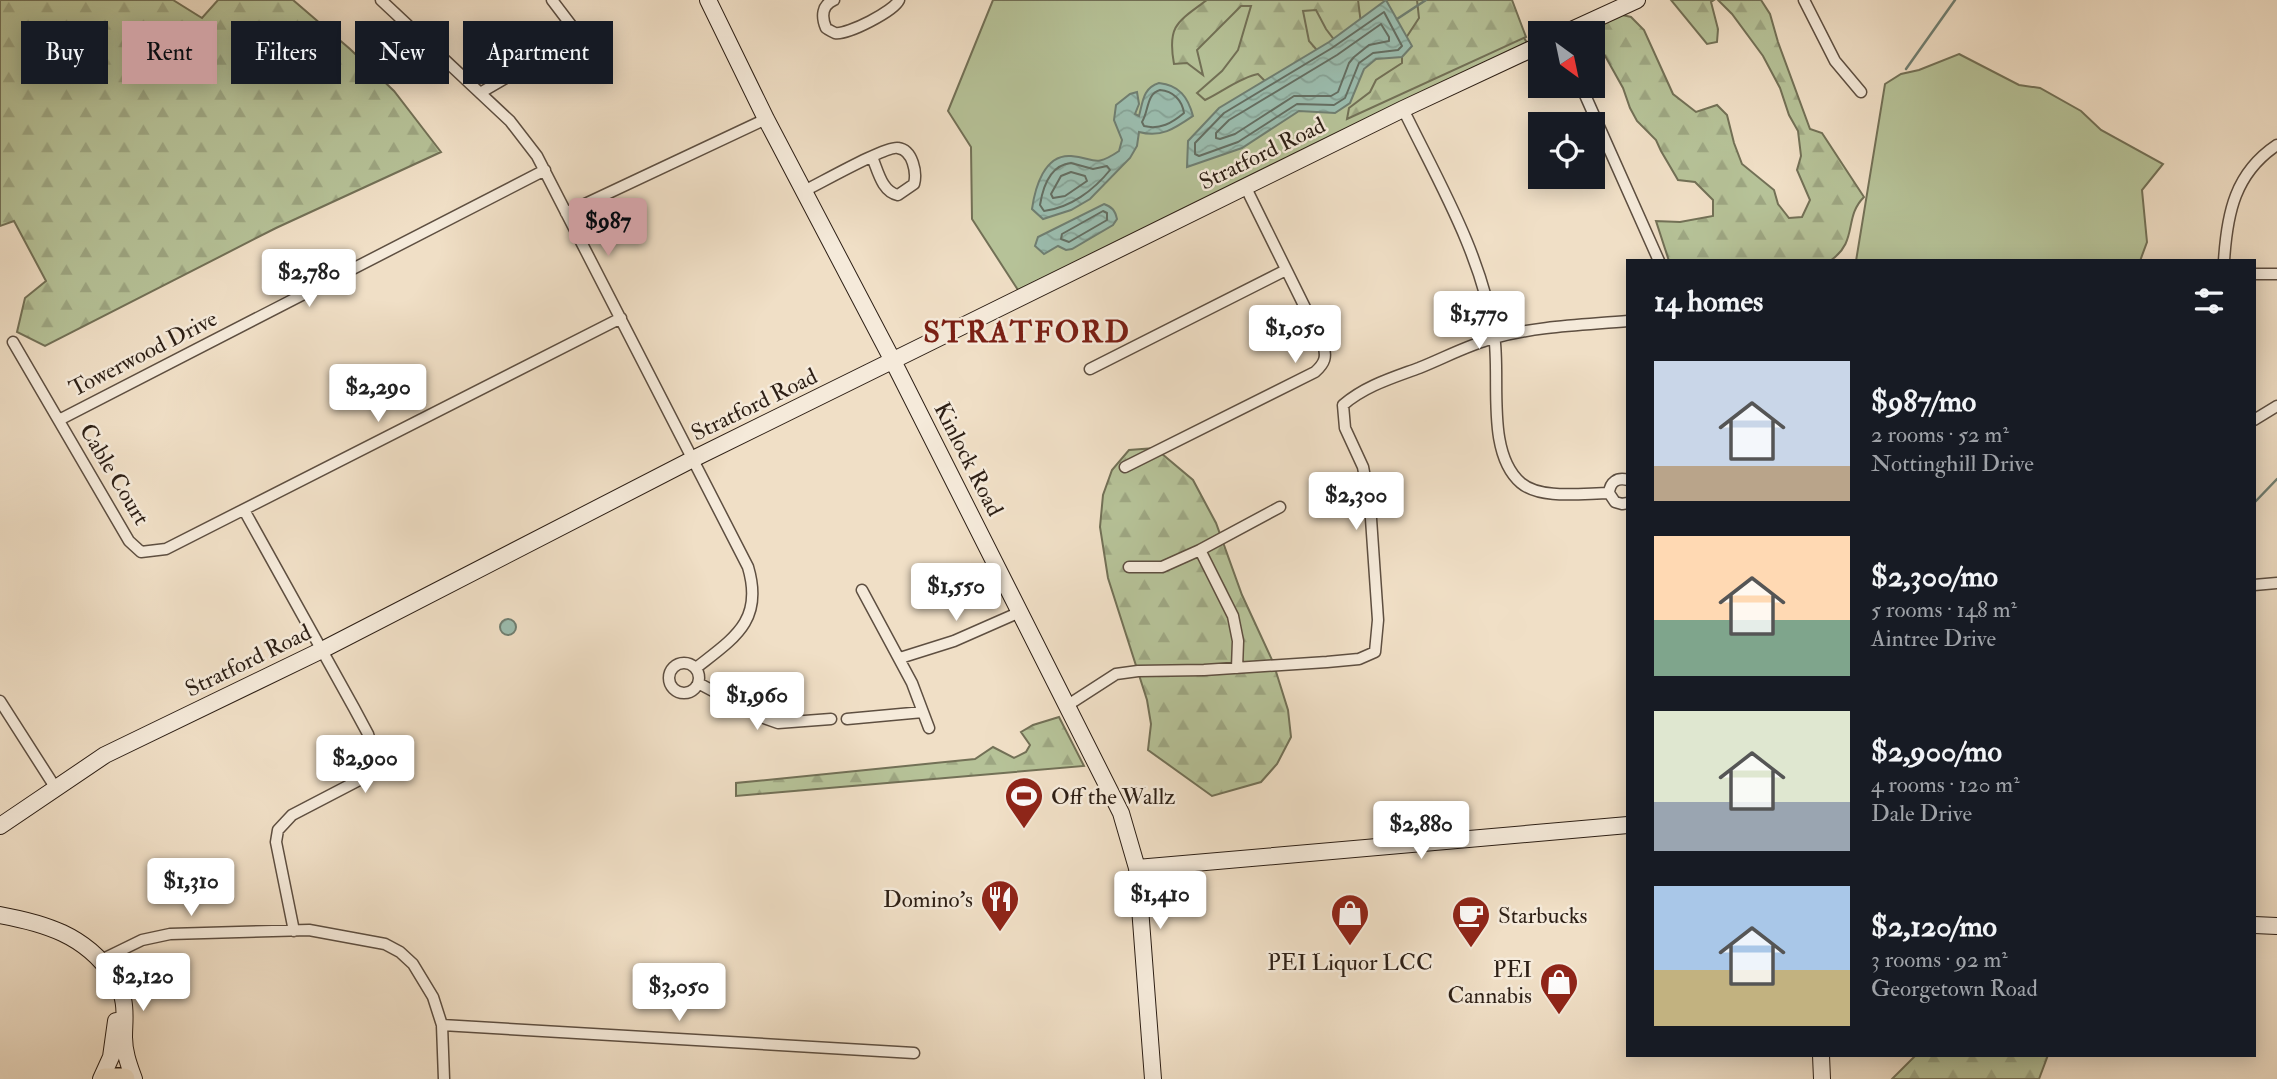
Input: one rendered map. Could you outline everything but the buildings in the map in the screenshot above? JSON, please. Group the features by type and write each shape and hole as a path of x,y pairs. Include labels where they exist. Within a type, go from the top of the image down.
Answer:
{"highway":[{"path":"103,1079 124,1079"}],"main road":[{"name":"Kinlock Road","path":"708,0 766,119 893,361 1121,813 1137,868 1153,1079"},
{"path":"1591,21 1636,0"},
{"name":"Stratford Road","path":"0,825 104,755 322,650 693,459 1245,186 1528,51"},
{"path":"1137,868 1626,825"},
{"path":"0,915 33,921 64,932 91,950 104,964 121,988 125,1012 125,1048 134,1079"},
{"path":"2256,925 2277,926"},
{"path":"103,1079 111,1057 116,1022 104,964"},
{"path":"1821,1057 1822,1079"}],"street":[{"path":"381,0 526,138 545,170 748,567 753,583 753,602 747,621 736,637 696,668"},
{"path":"480,93 569,41 573,35 571,26 552,0"},
{"path":"831,1 825,7 823,22 825,28 835,33 845,32 890,11 899,0"},
{"path":"1804,0 1835,61 1861,92"},
{"path":"1586,98 1658,259"},
{"path":"1403,109 1473,259 1489,307 1494,338 1499,438 1509,468 1522,484 1553,495 1609,493"},
{"path":"566,213 766,119"},
{"path":"2224,259 2227,222 2236,193 2252,166 2277,145"},
{"path":"804,191 872,157 896,147 902,148 915,168 914,184 898,195 891,194 885,187 872,157"},
{"name":"Towerwood Drive","path":"59,420 545,170"},
{"path":"1125,467 1315,372 1325,360 1326,352 1245,186"},
{"path":"1090,369 1286,270"},
{"path":"2256,274 2277,274"},
{"path":"294,930 276,842 278,830 292,815 365,777 371,772 376,761 368,734 244,510 621,318"},
{"path":"1068,705 1116,674 1359,659 1375,652 1378,620 1370,503 1363,467 1345,428 1343,405 1354,395 1494,338 1566,326 1626,321"},
{"name":"Cable Court","path":"13,342 129,541 141,552 166,549 244,510"},
{"path":"2256,419 2277,406"},
{"path":"1626,480 1615,481 1610,486 1609,493 1615,502 1626,504"},
{"path":"1129,567 1162,567 1280,507"},
{"path":"1200,550 1233,617 1238,641 1237,668"},
{"path":"2256,585 2277,583"},
{"path":"862,590 900,658 929,728"},
{"path":"900,658 954,641 1020,612"},
{"path":"687,663 696,668 698,682 692,691 682,693 673,688 669,680 671,670 678,664 687,663"},
{"path":"698,682 778,723 831,719"},
{"path":"0,701 55,787"},
{"path":"848,719 923,712"},
{"path":"104,964 142,940 170,934 309,930 385,944 400,952 413,964 433,997 442,1025 444,1079"},
{"path":"442,1025 914,1053"}],"green space":[{"path":"0,0 173,0 202,18 218,0 293,0 317,21 231,21 231,84 341,84 341,41 355,54 355,84 387,84 441,152 276,228 45,346 17,332 25,298 46,281 14,221 0,226"},
{"path":"993,0 1500,0 1528,44 1528,50 1018,290 972,219 971,147 948,111"},
{"path":"1207,0 1358,0 1361,24 1342,50 1316,10 1303,11 1309,41 1323,57 1275,91 1258,74 1238,81 1205,100 1197,93 1222,71 1238,50 1251,6 1241,6 1197,50 1203,75 1187,63 1174,64 1172,41 1173,33 1182,20"},
{"path":"1417,0 1512,0 1526,37 1347,119 1349,108 1370,92 1376,80 1402,63 1402,44 1419,18"},
{"path":"1671,0 1714,0 1711,2 1718,29 1717,42 1707,44"},
{"path":"1718,0 1761,0 1770,14 1810,129 1822,133 1864,197 1854,213 1845,246 1832,259 1668,259 1656,221 1680,222 1713,216 1713,200 1695,182 1678,180 1656,140 1637,121 1605,56 1605,21 1601,20 1618,14 1631,17 1644,30 1673,94 1696,112 1717,105 1727,115 1742,164 1774,190 1778,204 1789,218 1802,217 1810,200 1797,170 1801,156 1798,131 1763,56 1732,14"},
{"path":"1959,54 2019,85 2040,88 2081,111 2101,130 2163,164 2142,190 2147,242 2141,259 1856,259 1885,84 1901,74"},
{"path":"1155,448 1193,480 1216,523 1242,595 1273,662 1288,710 1291,737 1277,764 1261,782 1212,796 1148,750 1151,724 1147,700 1108,578 1100,527 1103,495 1112,470 1129,450"},
{"path":"1059,717 1084,766 736,796 736,783 975,759 993,747 1014,758 1026,752 1030,745 1021,732 1033,725"},
{"path":"1914,1057 2047,1057 2039,1079 1892,1079"}],"water":[{"path":"1386,0 1412,46 1402,57 1376,59 1364,69 1350,103 1335,113 1299,111 1242,148 1187,167 1188,141 1219,108 1329,42"},
{"path":"1159,83 1172,86 1182,93 1193,116 1161,133 1139,132 1137,146 1130,158 1090,199 1071,210 1043,219 1032,209 1042,174 1054,160 1071,156 1099,161 1119,151 1122,140 1114,120 1116,105 1137,92 1139,104 1135,114 1139,116 1147,92"},
{"path":"1104,204 1115,213 1117,219 1113,225 1072,249 1066,250 1058,246 1044,254 1035,246 1038,237"},
{"path":"508,619 514,621 514,633 508,635 502,633 500,627 502,621"}],"waterway":[{"path":"1397,19 1426,0"},
{"path":"1906,69 1955,0"},
{"path":"2256,501 2277,479"}],"place":[{"name":"Off the Wallz","path":"1024,830"},
{"name":"Domino's","path":"1000,933"},
{"name":"PEI Liquor LCC","path":"1350,947"},
{"name":"Starbucks","path":"1471,949"},
{"name":"PEI Cannabis","path":"1559,1016"}],"district":[{"name":"STRATFORD","path":"1027,332"}]}
